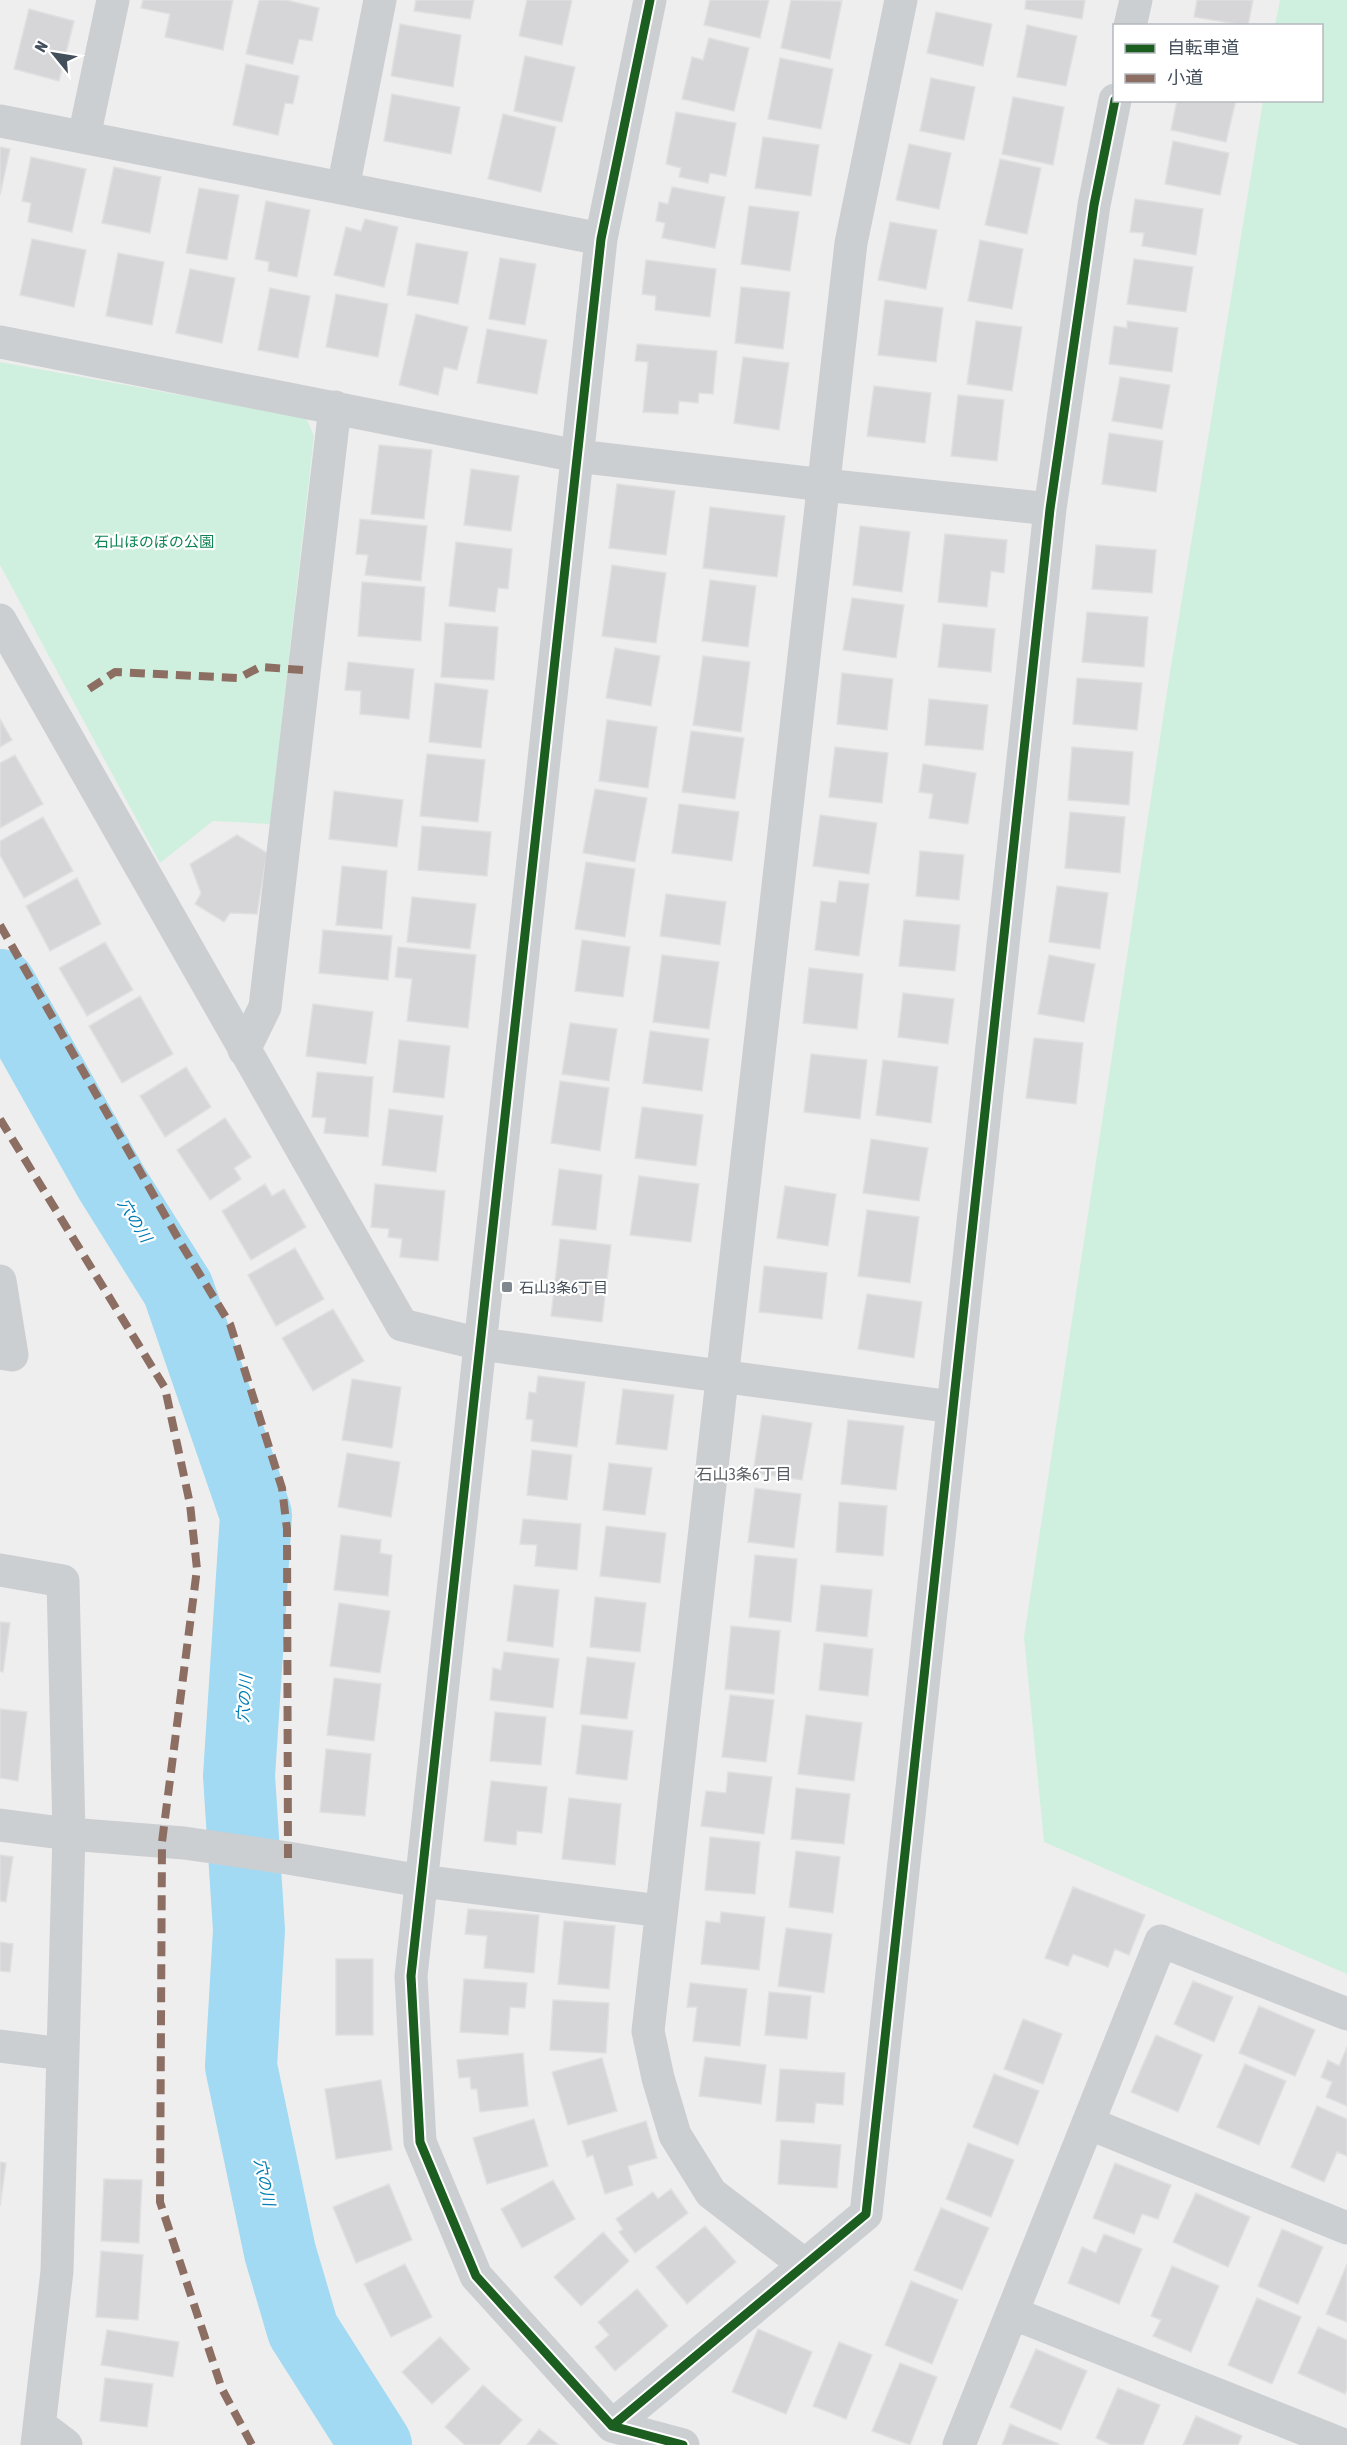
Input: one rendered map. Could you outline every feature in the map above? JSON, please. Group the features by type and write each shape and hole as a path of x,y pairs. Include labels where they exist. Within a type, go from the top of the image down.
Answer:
{"street":[{"path":"84,137 113,0"},
{"path":"343,188 380,0"},
{"path":"650,0 601,239 411,1976 420,2142 476,2276 612,2426 683,2445"},
{"path":"805,2265 711,2193 675,2135 658,2078 648,2031 851,243 901,0"},
{"path":"1130,24 1136,0"},
{"path":"612,2426 867,2214 1050,509 1094,205 1115,102"},
{"path":"0,121 601,239"},
{"path":"0,342 577,456 1050,509"},
{"path":"244,1050 265,1007 335,407"},
{"path":"0,620 402,1325 480,1344 953,1407"},
{"path":"0,1281 12,1355 0,1353"},
{"path":"0,1570 63,1581 69,1834 57,2271 38,2435 66,2445"},
{"path":"0,1825 69,1834 184,1844 288,1858 421,1881 661,1911"},
{"path":"959,2445 1161,1941 1347,2014"},
{"path":"0,2046 63,2054"},
{"path":"1088,2123 1347,2228"},
{"path":"1012,2313 1344,2445"}],"green space":[{"path":"1280,0 1347,0 1347,1974 1044,1842 1024,1637 1170,672 1263,102 1323,102 1323,24 1275,24"},
{"name":"石山ほのぼの公園","path":"0,362 306,418 314,436 270,824 213,821 160,863 0,565"}],"building":[{"path":"143,0 233,0 223,50 165,37 170,14 141,8"},
{"path":"259,0 286,0 319,8 312,41 299,39 293,64 246,54"},
{"path":"416,0 474,0 470,19 414,11"},
{"path":"527,0 572,0 562,45 519,36"},
{"path":"710,0 769,0 760,38 704,25"},
{"path":"791,0 842,1 830,59 781,48"},
{"path":"1026,0 1085,0 1082,19 1025,9"},
{"path":"1197,0 1253,0 1248,24 1194,17"},
{"path":"29,9 74,21 59,81 14,69"},
{"path":"936,12 992,24 983,66 927,53"},
{"path":"400,24 461,35 453,87 391,76"},
{"path":"1027,25 1077,36 1066,86 1017,77"},
{"path":"709,38 749,48 734,111 682,99 692,57 703,60"},
{"path":"525,56 575,67 562,122 514,111"},
{"path":"780,58 833,69 821,129 768,119"},
{"path":"246,64 299,76 293,104 285,103 278,135 233,125"},
{"path":"931,78 975,87 964,140 920,131"},
{"path":"392,94 460,107 451,154 384,141"},
{"path":"1013,97 1064,107 1053,165 1002,154"},
{"path":"1177,102 1236,102 1226,142 1171,130"},
{"path":"676,112 736,123 726,176 710,173 708,183 679,177 681,168 666,164"},
{"path":"503,114 556,127 541,192 488,179"},
{"path":"763,137 819,145 811,196 755,188"},
{"path":"1173,141 1229,153 1220,195 1165,184"},
{"path":"909,144 951,153 939,209 896,200"},
{"path":"0,147 10,149 0,195"},
{"path":"31,157 86,169 72,232 28,222 31,203 22,201"},
{"path":"1000,159 1041,168 1027,234 985,225"},
{"path":"114,167 161,177 150,233 102,223"},
{"path":"672,187 725,197 715,248 662,238 665,223 656,221 659,202 668,204"},
{"path":"199,188 239,195 227,260 186,253"},
{"path":"1135,199 1203,209 1196,255 1142,246 1144,233 1130,232"},
{"path":"266,201 310,210 297,277 268,271 269,262 255,259"},
{"path":"749,206 799,212 790,271 741,264"},
{"path":"365,219 398,227 384,287 334,275 346,227 361,231"},
{"path":"890,222 937,230 926,289 878,280"},
{"path":"32,239 86,250 74,307 20,295"},
{"path":"980,240 1023,249 1012,309 968,301"},
{"path":"416,243 468,252 458,304 407,295"},
{"path":"118,253 164,262 152,325 106,316"},
{"path":"500,258 536,264 525,325 489,319"},
{"path":"1134,259 1193,267 1186,312 1127,304"},
{"path":"646,260 716,269 710,317 655,310 656,296 642,294"},
{"path":"190,269 235,278 222,343 176,333"},
{"path":"741,287 790,292 783,349 735,343"},
{"path":"270,288 310,296 298,358 258,350"},
{"path":"336,294 388,304 378,357 326,347"},
{"path":"885,300 943,308 936,362 878,355"},
{"path":"416,314 468,327 457,370 444,367 438,395 399,385"},
{"path":"976,321 1022,327 1012,391 967,384"},
{"path":"1127,321 1178,328 1172,372 1109,364 1114,326 1127,328"},
{"path":"487,329 547,340 537,394 477,383"},
{"path":"637,344 717,351 713,394 699,393 698,403 679,401 678,414 643,412 648,362 635,361"},
{"path":"743,357 789,363 779,430 734,423"},
{"path":"1120,377 1170,385 1162,429 1112,421"},
{"path":"874,386 931,393 925,443 867,436"},
{"path":"958,395 1004,400 997,461 951,456"},
{"path":"1109,433 1163,441 1156,492 1102,484"},
{"path":"379,445 432,450 424,519 371,514"},
{"path":"471,469 519,476 511,531 464,525"},
{"path":"617,484 675,491 666,555 609,548"},
{"path":"710,507 785,516 777,577 703,568"},
{"path":"360,519 427,526 421,581 365,575 368,555 356,554"},
{"path":"860,526 910,532 902,592 853,585"},
{"path":"945,534 1007,540 1004,573 991,571 987,607 938,602"},
{"path":"456,542 512,549 508,589 498,588 495,612 449,606"},
{"path":"1096,545 1156,550 1152,593 1092,589"},
{"path":"612,565 666,573 656,643 602,636"},
{"path":"710,580 756,586 748,647 702,641"},
{"path":"362,582 425,587 421,641 358,636"},
{"path":"852,598 904,605 896,658 843,650"},
{"path":"1087,612 1148,617 1144,667 1082,662"},
{"path":"445,623 498,627 494,680 441,677"},
{"path":"943,624 995,629 991,672 938,667"},
{"path":"615,648 660,656 651,706 606,698"},
{"path":"703,656 750,662 741,732 693,725"},
{"path":"348,662 414,669 409,719 360,714 361,691 345,690"},
{"path":"842,673 893,679 887,730 837,724"},
{"path":"1077,678 1142,683 1137,730 1073,724"},
{"path":"435,683 488,690 481,748 429,742"},
{"path":"929,699 988,705 983,750 925,745"},
{"path":"0,719 12,740 0,747"},
{"path":"607,720 657,727 648,788 599,781"},
{"path":"691,731 744,738 735,799 682,792"},
{"path":"835,747 888,753 882,803 829,797"},
{"path":"1072,747 1133,752 1129,805 1068,800"},
{"path":"427,754 485,760 478,822 420,816"},
{"path":"15,755 43,804 0,828 0,763"},
{"path":"923,764 976,773 968,824 929,818 933,794 919,792"},
{"path":"595,789 647,798 635,862 583,853"},
{"path":"334,791 403,800 397,847 329,839"},
{"path":"679,804 739,812 732,861 672,853"},
{"path":"1070,812 1125,817 1120,873 1065,868"},
{"path":"820,815 877,823 869,874 813,866"},
{"path":"43,817 73,871 24,898 0,855 0,841"},
{"path":"422,826 491,832 487,876 418,870"},
{"path":"237,835 267,853 257,914 230,913 224,922 195,904 201,893 190,864"},
{"path":"920,851 964,855 959,900 916,896"},
{"path":"586,862 635,869 625,937 575,929"},
{"path":"342,866 387,871 382,929 336,925"},
{"path":"77,878 101,924 50,951 26,906"},
{"path":"839,881 869,884 859,956 815,950 821,901 836,903"},
{"path":"1057,886 1108,893 1100,949 1049,942"},
{"path":"666,894 726,902 720,945 660,936"},
{"path":"412,897 476,904 470,949 407,942"},
{"path":"904,920 960,925 955,971 899,966"},
{"path":"323,930 392,936 388,980 319,973"},
{"path":"582,940 630,947 623,997 575,991"},
{"path":"105,942 133,990 87,1016 59,968"},
{"path":"398,947 476,955 468,1028 407,1021 412,979 395,977"},
{"path":"662,955 719,962 709,1029 653,1022"},
{"path":"1049,955 1095,964 1084,1022 1038,1014"},
{"path":"809,968 863,974 857,1029 803,1023"},
{"path":"903,993 954,999 948,1044 898,1037"},
{"path":"140,996 173,1054 122,1083 89,1026"},
{"path":"313,1004 373,1012 366,1064 306,1056"},
{"path":"570,1023 617,1029 609,1081 562,1074"},
{"path":"650,1031 709,1039 702,1091 643,1083"},
{"path":"1034,1038 1083,1043 1076,1104 1026,1098"},
{"path":"399,1040 450,1046 444,1098 393,1092"},
{"path":"811,1054 867,1060 860,1119 804,1112"},
{"path":"883,1060 938,1067 931,1123 876,1115"},
{"path":"186,1067 211,1107 165,1137 140,1096"},
{"path":"317,1072 373,1077 368,1137 324,1133 326,1118 312,1117"},
{"path":"560,1081 609,1088 600,1151 551,1143"},
{"path":"642,1107 703,1115 696,1166 635,1158"},
{"path":"389,1109 443,1116 436,1172 382,1165"},
{"path":"225,1118 251,1157 234,1168 241,1179 210,1200 177,1150"},
{"path":"871,1139 928,1148 919,1201 863,1193"},
{"path":"559,1169 602,1175 596,1230 552,1225"},
{"path":"639,1176 699,1184 691,1242 630,1235"},
{"path":"265,1184 272,1196 284,1189 306,1227 251,1260 222,1211"},
{"path":"375,1184 445,1191 438,1261 400,1257 402,1239 388,1237 389,1229 371,1227"},
{"path":"785,1186 836,1194 828,1246 777,1238"},
{"path":"867,1210 919,1217 910,1283 858,1276"},
{"path":"560,1239 611,1245 602,1322 551,1316"},
{"path":"295,1248 324,1299 276,1326 248,1275"},
{"path":"764,1266 827,1273 822,1319 759,1312"},
{"path":"867,1294 922,1302 914,1358 858,1349"},
{"path":"333,1309 364,1361 313,1391 282,1338"},
{"path":"538,1376 585,1382 577,1447 531,1441 533,1420 526,1419 529,1392 536,1393"},
{"path":"352,1379 401,1387 392,1448 342,1440"},
{"path":"623,1389 674,1395 667,1450 616,1444"},
{"path":"762,1415 812,1423 802,1480 753,1473"},
{"path":"848,1420 904,1426 896,1490 841,1484"},
{"path":"532,1450 572,1455 567,1500 527,1495"},
{"path":"347,1453 400,1462 391,1517 338,1507"},
{"path":"609,1463 652,1468 645,1515 603,1510"},
{"path":"755,1488 801,1494 794,1548 748,1542"},
{"path":"839,1502 887,1506 883,1556 836,1552"},
{"path":"523,1519 581,1524 577,1570 535,1566 537,1545 520,1544"},
{"path":"606,1526 666,1533 660,1583 600,1576"},
{"path":"341,1535 381,1540 380,1553 392,1555 388,1596 334,1590"},
{"path":"755,1555 797,1559 791,1622 749,1617"},
{"path":"514,1585 559,1590 553,1647 507,1641"},
{"path":"821,1585 872,1590 867,1637 816,1631"},
{"path":"595,1597 646,1603 640,1652 590,1647"},
{"path":"339,1603 390,1611 380,1673 330,1666"},
{"path":"0,1622 10,1623 3,1672 0,1671"},
{"path":"731,1626 780,1631 774,1694 725,1689"},
{"path":"824,1643 873,1649 868,1696 819,1690"},
{"path":"504,1652 559,1659 553,1708 490,1700 493,1668 501,1670"},
{"path":"587,1657 635,1663 627,1719 580,1714"},
{"path":"334,1678 381,1684 374,1741 327,1735"},
{"path":"730,1695 774,1700 766,1762 722,1757"},
{"path":"0,1709 27,1712 18,1781 0,1778"},
{"path":"495,1712 546,1717 541,1765 490,1761"},
{"path":"806,1715 862,1723 854,1781 798,1774"},
{"path":"582,1725 633,1731 627,1780 576,1774"},
{"path":"326,1749 371,1754 365,1816 320,1812"},
{"path":"728,1772 772,1777 764,1834 701,1826 706,1791 726,1793"},
{"path":"491,1781 547,1787 542,1833 517,1831 516,1845 484,1841"},
{"path":"796,1788 850,1794 844,1844 791,1839"},
{"path":"569,1798 621,1804 615,1865 562,1859"},
{"path":"710,1837 760,1842 755,1894 705,1890"},
{"path":"796,1851 840,1857 833,1913 789,1907"},
{"path":"0,1855 13,1857 6,1902 0,1901"},
{"path":"1073,1887 1145,1915 1129,1955 1115,1949 1108,1967 1073,1954 1068,1966 1045,1958"},
{"path":"468,1909 539,1915 534,1973 484,1968 487,1936 465,1934"},
{"path":"721,1912 765,1917 759,1970 701,1964 706,1921 720,1923"},
{"path":"564,1921 615,1926 609,1989 558,1984"},
{"path":"786,1928 832,1934 824,1993 778,1986"},
{"path":"0,1942 13,1944 10,1972 0,1971"},
{"path":"336,1959 373,1959 373,2035 336,2035"},
{"path":"464,1979 527,1983 525,2008 510,2007 508,2035 460,2032"},
{"path":"1193,1981 1233,1997 1214,2042 1174,2024"},
{"path":"690,1983 747,1989 740,2046 693,2041 697,2007 687,2007"},
{"path":"769,1992 811,1996 807,2039 765,2035"},
{"path":"553,2000 609,2003 606,2053 550,2050"},
{"path":"1259,2006 1315,2030 1295,2076 1239,2053"},
{"path":"1023,2019 1062,2034 1043,2084 1004,2069"},
{"path":"1156,2035 1202,2055 1178,2112 1131,2092"},
{"path":"1347,2047 1347,2106 1326,2097 1332,2082 1321,2077 1328,2060 1339,2066"},
{"path":"523,2053 528,2106 480,2112 477,2089 471,2089 470,2077 459,2078 457,2060"},
{"path":"705,2057 766,2065 761,2104 699,2096"},
{"path":"602,2058 617,2111 568,2125 552,2072"},
{"path":"1245,2064 1286,2081 1259,2145 1217,2127"},
{"path":"780,2069 845,2073 843,2105 816,2103 814,2123 776,2121"},
{"path":"994,2074 1039,2091 1018,2145 973,2127"},
{"path":"381,2080 392,2150 336,2159 325,2089"},
{"path":"1317,2106 1347,2119 1347,2156 1337,2152 1324,2182 1291,2167"},
{"path":"534,2119 548,2166 487,2184 473,2138"},
{"path":"646,2121 657,2158 628,2166 633,2185 605,2194 593,2155 587,2157 582,2141"},
{"path":"781,2140 841,2145 837,2188 778,2184"},
{"path":"968,2143 1014,2160 991,2217 946,2199"},
{"path":"0,2162 6,2163 0,2206"},
{"path":"1115,2163 1171,2185 1158,2219 1142,2214 1134,2234 1093,2218"},
{"path":"104,2179 142,2180 139,2243 101,2241"},
{"path":"553,2180 575,2219 522,2248 501,2209"},
{"path":"389,2184 412,2240 356,2263 333,2207"},
{"path":"671,2189 688,2213 635,2253 619,2232 623,2229 616,2219 653,2192 658,2199"},
{"path":"1196,2193 1250,2217 1228,2267 1173,2242"},
{"path":"941,2208 989,2228 962,2290 914,2270"},
{"path":"705,2226 736,2262 687,2304 656,2267"},
{"path":"1282,2229 1323,2247 1298,2304 1258,2286"},
{"path":"603,2232 629,2261 581,2306 554,2277"},
{"path":"1104,2234 1142,2249 1119,2304 1068,2283 1082,2247 1096,2253"},
{"path":"101,2251 143,2255 138,2320 96,2317"},
{"path":"405,2264 432,2317 391,2337 364,2284"},
{"path":"1347,2264 1347,2322 1326,2314"},
{"path":"1172,2266 1219,2286 1191,2352 1153,2336 1161,2320 1151,2316"},
{"path":"911,2281 958,2300 932,2364 885,2345"},
{"path":"637,2289 668,2326 615,2371 595,2347 609,2335 598,2322"},
{"path":"1257,2298 1301,2317 1272,2384 1228,2365"},
{"path":"1318,2327 1347,2340 1347,2389 1345,2394 1298,2373"},
{"path":"758,2329 812,2352 786,2414 732,2392"},
{"path":"107,2330 179,2342 173,2377 101,2365"},
{"path":"440,2337 470,2369 432,2404 402,2372"},
{"path":"839,2342 872,2355 846,2419 813,2406"},
{"path":"1036,2349 1087,2371 1061,2430 1010,2407"},
{"path":"900,2363 937,2377 910,2445 872,2431"},
{"path":"105,2378 153,2384 147,2427 100,2421"},
{"path":"483,2385 522,2420 499,2445 465,2445 445,2427"},
{"path":"1118,2388 1160,2405 1143,2445 1111,2445 1096,2438"},
{"path":"1196,2416 1242,2436 1238,2445 1183,2445"},
{"path":"1010,2424 1059,2444 1059,2445 1002,2445"},
{"path":"539,2429 559,2445 527,2445"}],"waterway":[{"name":"穴の川","path":"0,985 111,1182 178,1289 256,1515 239,1776 249,1930 241,2066 280,2252 303,2330 376,2445"}],"marked path":[{"path":"89,689 115,672 239,678 260,667 304,670"},
{"path":"0,925 183,1247 230,1324 282,1488 287,1529 288,1858"},
{"path":"0,1119 165,1388 190,1504 197,1569 162,1842 160,2202 222,2389 252,2445"}],"cycle path":[{"path":"650,0 601,239 411,1976 420,2142 476,2276 612,2426 683,2445"},
{"path":"612,2426 866,2214 1050,509 1094,205 1115,102"}],"place":[{"name":"石山3条6丁目","path":"507,1287"}],"district":[{"name":"石山3条6丁目","path":"744,1474"}]}
